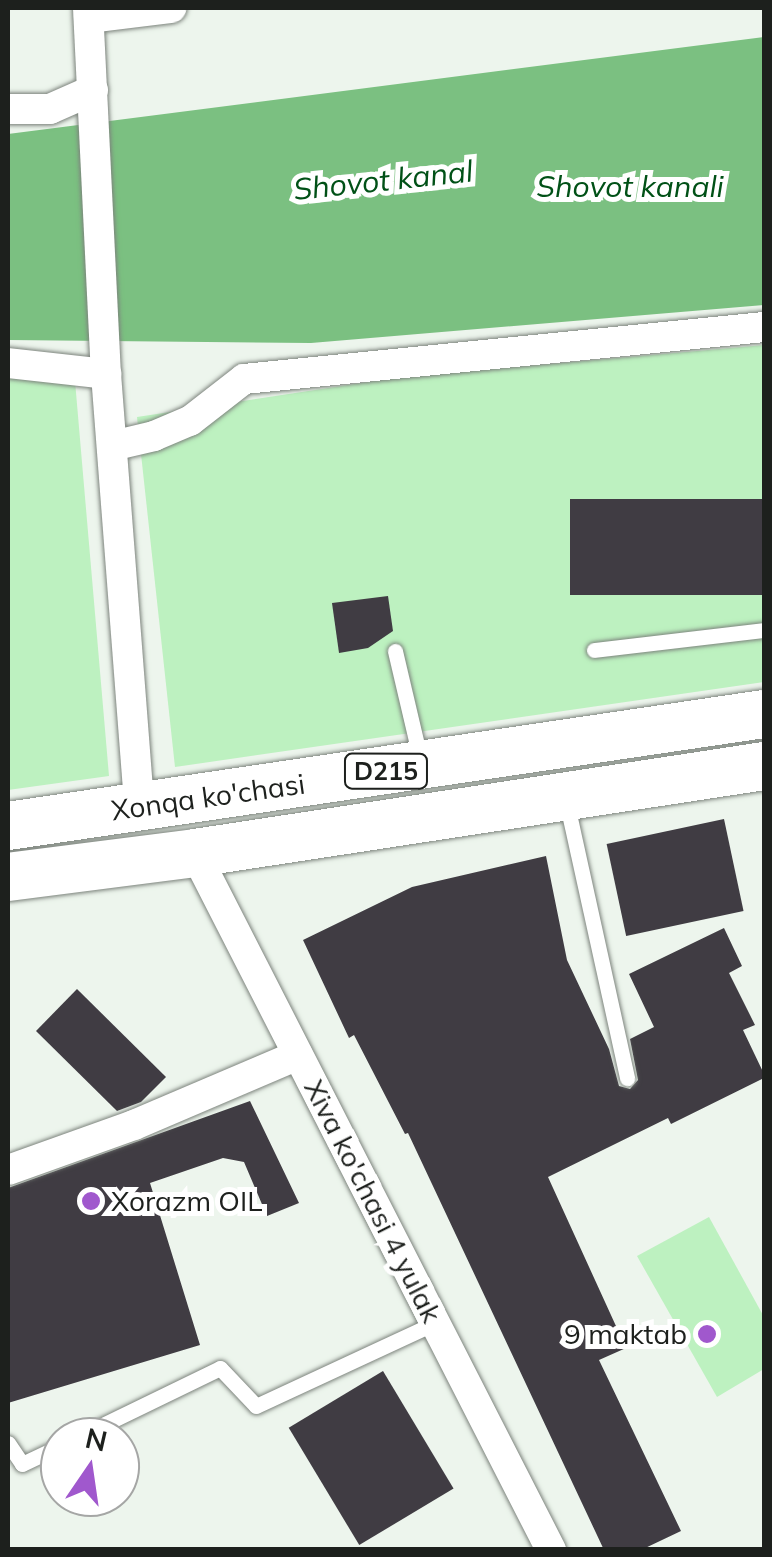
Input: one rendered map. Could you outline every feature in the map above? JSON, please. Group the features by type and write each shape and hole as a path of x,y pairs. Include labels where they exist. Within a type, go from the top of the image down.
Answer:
{"main road":[{"name":"Xonqa ko'chasi","path":"8,826 764,714"},
{"name":"Xonqa ko'chasi","path":"8,877 195,853 764,766"}],"street":[{"path":"139,807 106,374 88,13 171,8"},
{"path":"8,109 50,109 93,90"},
{"path":"112,446 154,436 190,420 244,379 764,327"},
{"path":"8,363 106,374"},
{"name":"Xiva ko'chasi 4 yulak","path":"195,853 551,1550"},
{"path":"8,1170 134,1125 298,1055"}],"lane":[{"path":"594,650 764,630"},
{"path":"395,651 422,766"},
{"path":"565,796 628,1078"},
{"path":"119,1417 220,1368 256,1406 435,1323"},
{"path":"8,1443 22,1464 40,1455"}],"shaded area":[{"path":"764,345 764,682 175,767 137,417 394,378"},
{"path":"8,376 75,381 109,776 8,790"},
{"path":"709,1217 764,1317 764,1369 717,1397 637,1256"}],"water":[{"name":"Shovot kanali","path":"764,37 764,305 311,343 8,340 8,134"}],"building":[{"path":"570,499 764,499 764,595 570,595"},
{"path":"388,596 393,631 368,648 339,653 332,603"},
{"path":"724,819 744,911 626,936 607,844"},
{"path":"546,856 567,960 609,1049 619,1086 630,1089 638,1080 630,1039 654,1027 629,974 724,928 742,966 729,973 755,1025 743,1030 764,1074 764,1078 671,1124 668,1118 548,1177 626,1348 599,1360 681,1531 641,1550 604,1550 408,1133 405,1134 354,1035 349,1038 303,940 412,887"},
{"path":"77,989 166,1077 141,1102 117,1111 36,1031"},
{"path":"250,1101 299,1203 267,1216 244,1162 223,1158 150,1183 200,1345 8,1403 8,1188"},
{"path":"383,1371 454,1488 359,1545 289,1428"}],"place":[{"name":"Xorazm OIL","path":"91,1201"},
{"name":"9 maktab","path":"707,1334"}],"water label":[{"name":"Shovot kanal","path":"383,180"}]}
